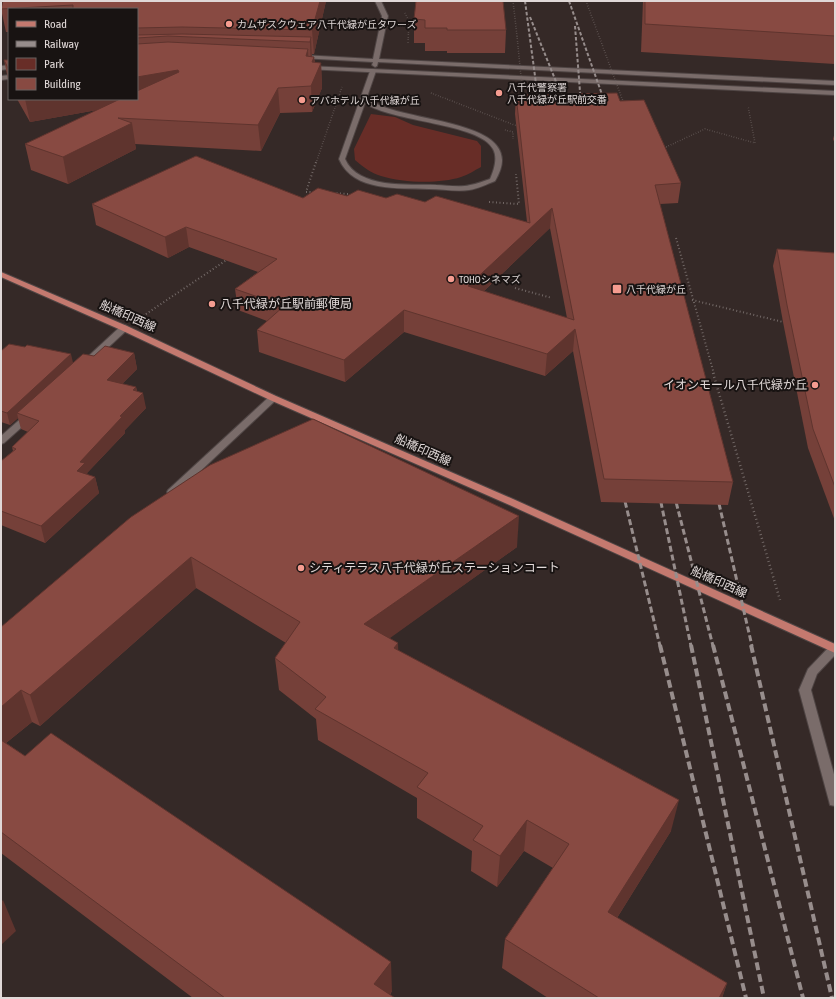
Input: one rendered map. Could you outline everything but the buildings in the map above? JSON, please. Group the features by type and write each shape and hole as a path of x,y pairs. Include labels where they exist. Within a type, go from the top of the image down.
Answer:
{"main road":[{"name":"船橋印西線","path":"1,274 124,328 273,398 510,502 835,649"}],"street":[{"path":"364,98 375,107 469,131 485,137 494,144 498,152 497,172 493,180 469,188 385,185 367,181 353,174 345,166 342,159 377,60 385,16 378,1"},
{"path":"299,57 835,83"},
{"path":"298,68 835,93"},
{"path":"77,371 124,328"},
{"path":"164,500 273,398"},
{"path":"1,441 36,409"},
{"path":"835,649 812,672 805,690 835,801"}],"path":[{"path":"513,1 523,97"},
{"path":"586,1 624,104"},
{"path":"368,27 370,20"},
{"path":"355,26 421,26"},
{"path":"442,97 517,126"},
{"path":"663,149 705,129 755,143 748,106"},
{"path":"676,238 692,300 788,627"},
{"path":"124,328 229,258"},
{"path":"515,288 552,298"},
{"path":"692,300 783,322"}],"green space":[{"path":"371,114 395,117 413,125 477,141 481,146 481,167 461,177 432,182 400,180 374,173 355,160 354,149"}],"railway":[{"path":"525,1 539,106"},
{"path":"569,1 605,103"},
{"path":"530,17 565,104"},
{"path":"575,26 581,105"},
{"path":"623,493 660,646"},
{"path":"659,493 691,646"},
{"path":"674,494 713,646"},
{"path":"717,495 752,646"},
{"path":"660,645 746,998"},
{"path":"691,645 764,998"},
{"path":"713,645 803,998"},
{"path":"751,645 832,998"}],"place":[{"name":"カムザスクウェア八千代緑が丘タワーズ","path":"229,24"},
{"name":"八千代警察署 八千代緑が丘駅前交番","path":"499,93"},
{"name":"アパホテル八千代緑が丘","path":"302,100"},
{"name":"TOHOシネマズ","path":"451,279"},
{"name":"八千代緑が丘","path":"617,289"},
{"name":"八千代緑が丘駅前郵便局","path":"212,304"},
{"name":"イオンモール八千代緑が丘","path":"815,385"},
{"name":"シティテラス八千代緑が丘ステーションコート","path":"301,568"}]}
